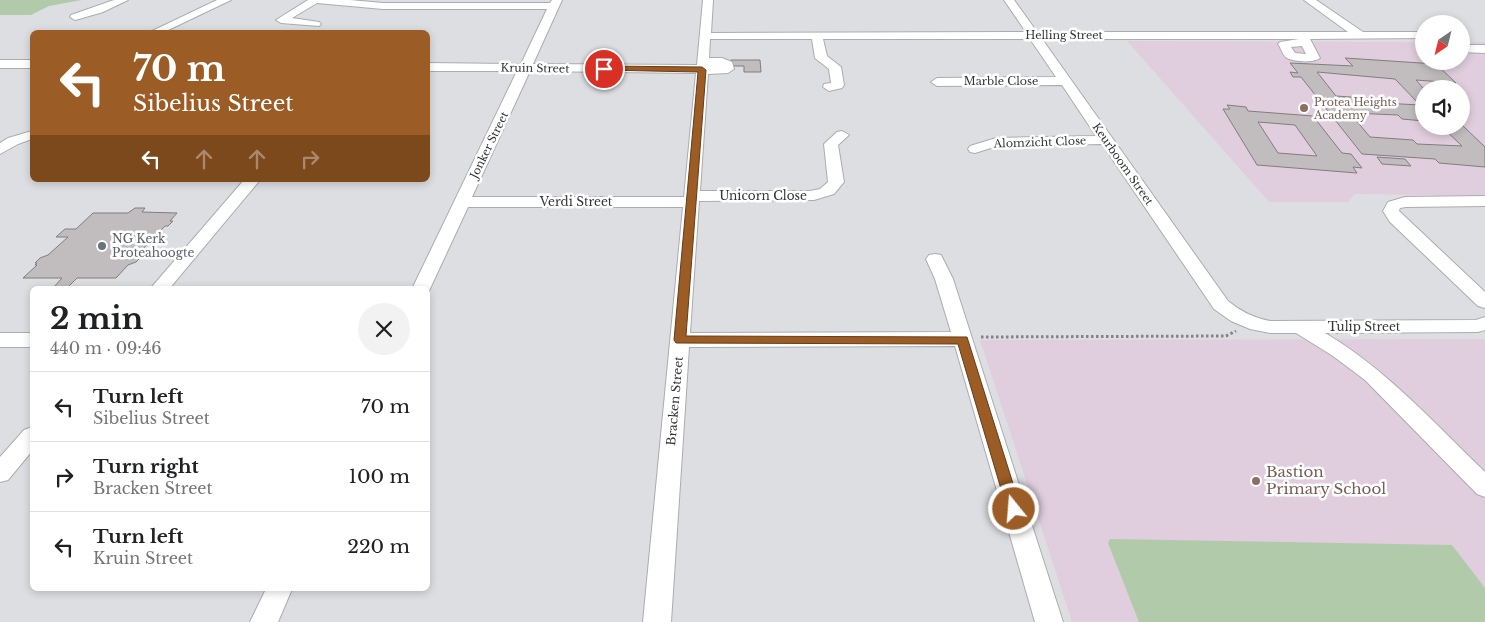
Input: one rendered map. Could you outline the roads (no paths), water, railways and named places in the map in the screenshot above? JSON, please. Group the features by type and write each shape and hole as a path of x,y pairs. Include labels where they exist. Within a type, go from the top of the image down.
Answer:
{"street":[{"path":"75,17 123,0"},
{"path":"160,30 226,0"},
{"path":"316,24 281,20 314,0 383,6 555,3"},
{"name":"Bracken Street","path":"657,622 708,0"},
{"name":"Keurboom Street","path":"1009,0 1221,305 1227,311 1244,320"},
{"path":"1309,0 1371,42 1391,47"},
{"name":"Jonker Street","path":"422,286 555,3"},
{"name":"Helling Street","path":"705,36 1033,35 1305,40 1361,36 1415,35"},
{"path":"817,36 821,58 835,67 838,85 829,87"},
{"path":"1470,48 1485,48"},
{"path":"1,64 30,64"},
{"name":"Kruin Street","path":"430,67 702,67"},
{"name":"Marble Close","path":"937,82 1065,81"},
{"name":"Unicorn Close","path":"691,199 810,196 825,193 833,188 836,182 831,144 842,135"},
{"path":"0,150 13,141 30,136"},
{"name":"Alomzicht Close","path":"975,149 996,142 1106,140"},
{"path":"161,286 250,182"},
{"name":"Verdi Street","path":"462,202 691,199"},
{"path":"1485,201 1405,202 1394,205 1391,211 1396,219 1485,302"},
{"path":"935,259 944,279 1049,622"},
{"name":"Tulip Street","path":"1244,320 1270,327 1478,326 1485,323"},
{"path":"1300,327 1340,351 1372,375 1485,486"},
{"path":"0,340 30,340"},
{"path":"680,340 962,340"},
{"path":"0,473 30,438"},
{"path":"264,622 278,591"}],"place":[{"name":"Protea Heights Academy","path":"1304,108"},
{"name":"NG Kerk Proteahoogte","path":"102,246"},
{"name":"Bastion Primary School","path":"1256,481"}]}
